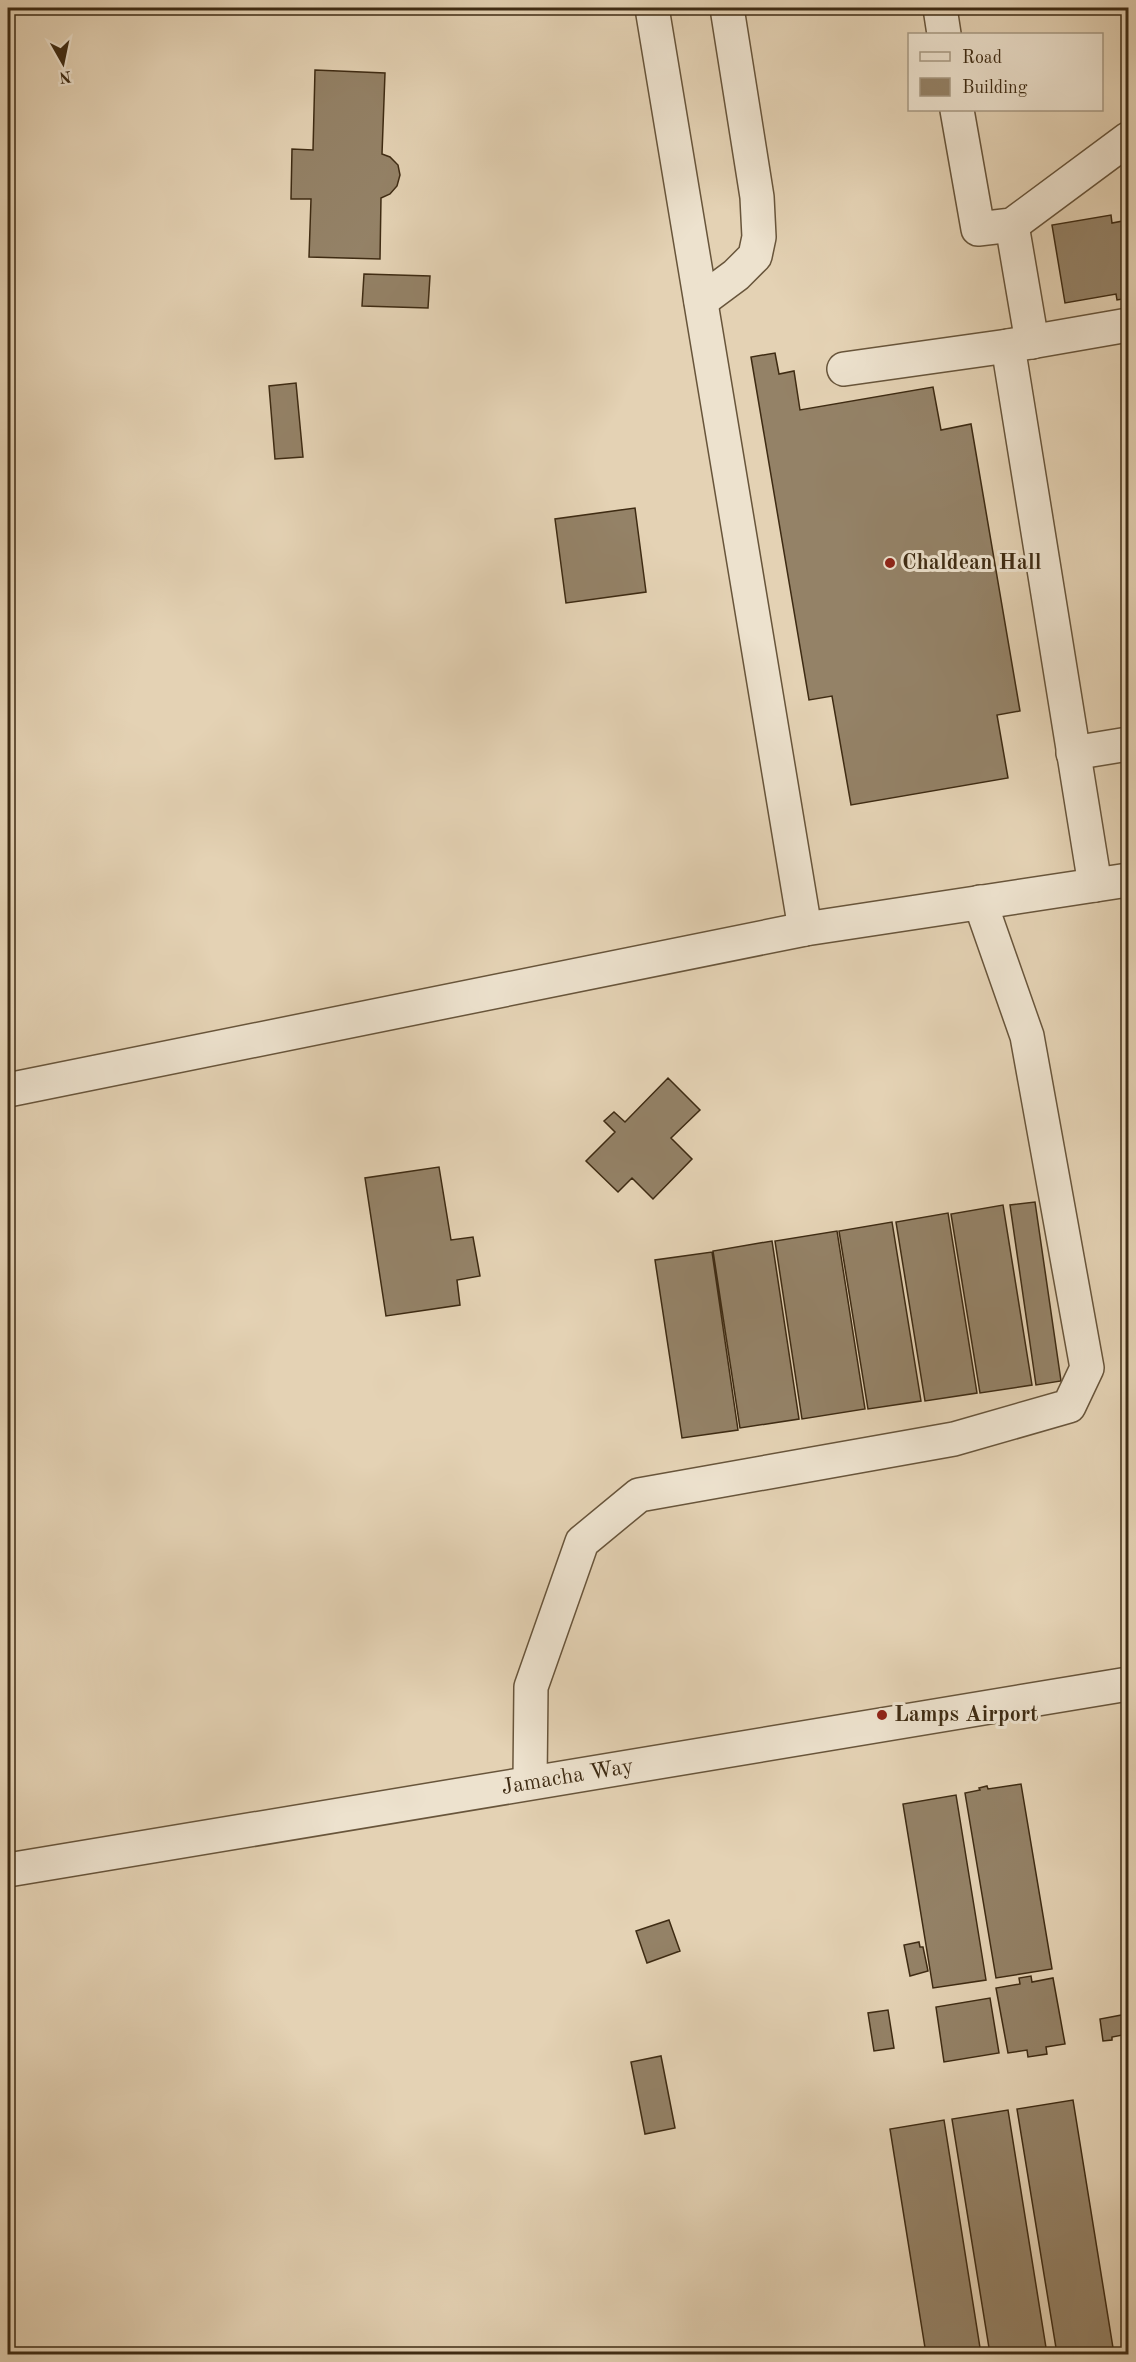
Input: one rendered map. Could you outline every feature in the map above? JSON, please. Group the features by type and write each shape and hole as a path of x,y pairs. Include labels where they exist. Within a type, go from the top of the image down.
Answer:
{"street":[{"path":"651,8 805,928"},
{"path":"701,301 736,275 755,256 759,237 757,197 727,8"},
{"path":"940,8 944,33"},
{"path":"957,111 978,229 1012,225 1128,139"},
{"path":"1012,225 1020,344 1073,753 1095,885"},
{"path":"844,369 1020,344 1128,325"},
{"path":"1073,753 1128,744"},
{"path":"8,1090 805,928 1128,880"},
{"path":"530,1782 531,1687 582,1542 639,1495 954,1439 1069,1407 1087,1368 1083,1345 1027,1036 980,902"},
{"name":"Jamacha Way","path":"8,1870 1128,1684"}],"building":[{"path":"315,70 385,73 382,154 390,157 398,165 400,175 397,186 390,194 381,198 380,259 309,257 311,199 291,199 292,149 313,150"},
{"path":"1111,215 1112,223 1128,220 1128,298 1117,300 1116,294 1065,303 1052,225"},
{"path":"364,274 430,276 428,308 362,306"},
{"name":"Chaldean Hall","path":"775,353 779,374 794,371 800,410 933,387 941,430 971,424 1020,711 997,715 1008,778 851,805 832,696 809,700 751,357"},
{"path":"296,383 303,457 275,459 269,386"},
{"path":"635,508 646,592 566,603 555,519"},
{"path":"668,1078 700,1110 671,1138 692,1159 653,1199 632,1178 618,1192 586,1161 615,1132 604,1121 614,1112 625,1122"},
{"path":"439,1167 451,1240 473,1237 480,1276 457,1280 460,1305 386,1316 365,1178"},
{"path":"1035,1202 1061,1381 1036,1385 1010,1205"},
{"path":"1003,1205 1032,1385 980,1393 951,1214"},
{"path":"948,1213 977,1393 925,1401 896,1222"},
{"path":"892,1222 921,1401 868,1409 839,1231"},
{"path":"837,1231 865,1409 802,1419 775,1241"},
{"path":"772,1241 799,1419 740,1428 713,1251"},
{"path":"712,1252 738,1430 682,1438 655,1260"},
{"path":"1021,1784 1052,1969 996,1978 965,1793 987,1786 988,1789"},
{"path":"956,1795 986,1980 933,1988 903,1804"},
{"path":"669,1920 680,1951 647,1963 636,1931"},
{"path":"919,1942 920,1947 923,1947 928,1971 910,1976 904,1945"},
{"path":"1031,1976 1032,1982 1053,1978 1065,2044 1046,2047 1047,2054 1028,2057 1027,2050 1008,2053 996,1988 1020,1984 1019,1978"},
{"path":"990,1998 999,2053 944,2062 936,2007"},
{"path":"888,2010 894,2048 874,2051 868,2013"},
{"path":"1127,2014 1128,2034 1103,2041 1100,2019"},
{"path":"661,2056 675,2128 645,2134 631,2062"},
{"path":"1073,2100 1114,2354 1057,2354 1017,2109"},
{"path":"1008,2110 1047,2354 990,2354 952,2119"},
{"path":"944,2120 981,2354 926,2354 890,2129"}],"place":[{"name":"Chaldean Hall","path":"890,563"},
{"name":"Lamps Airport","path":"882,1715"}]}
